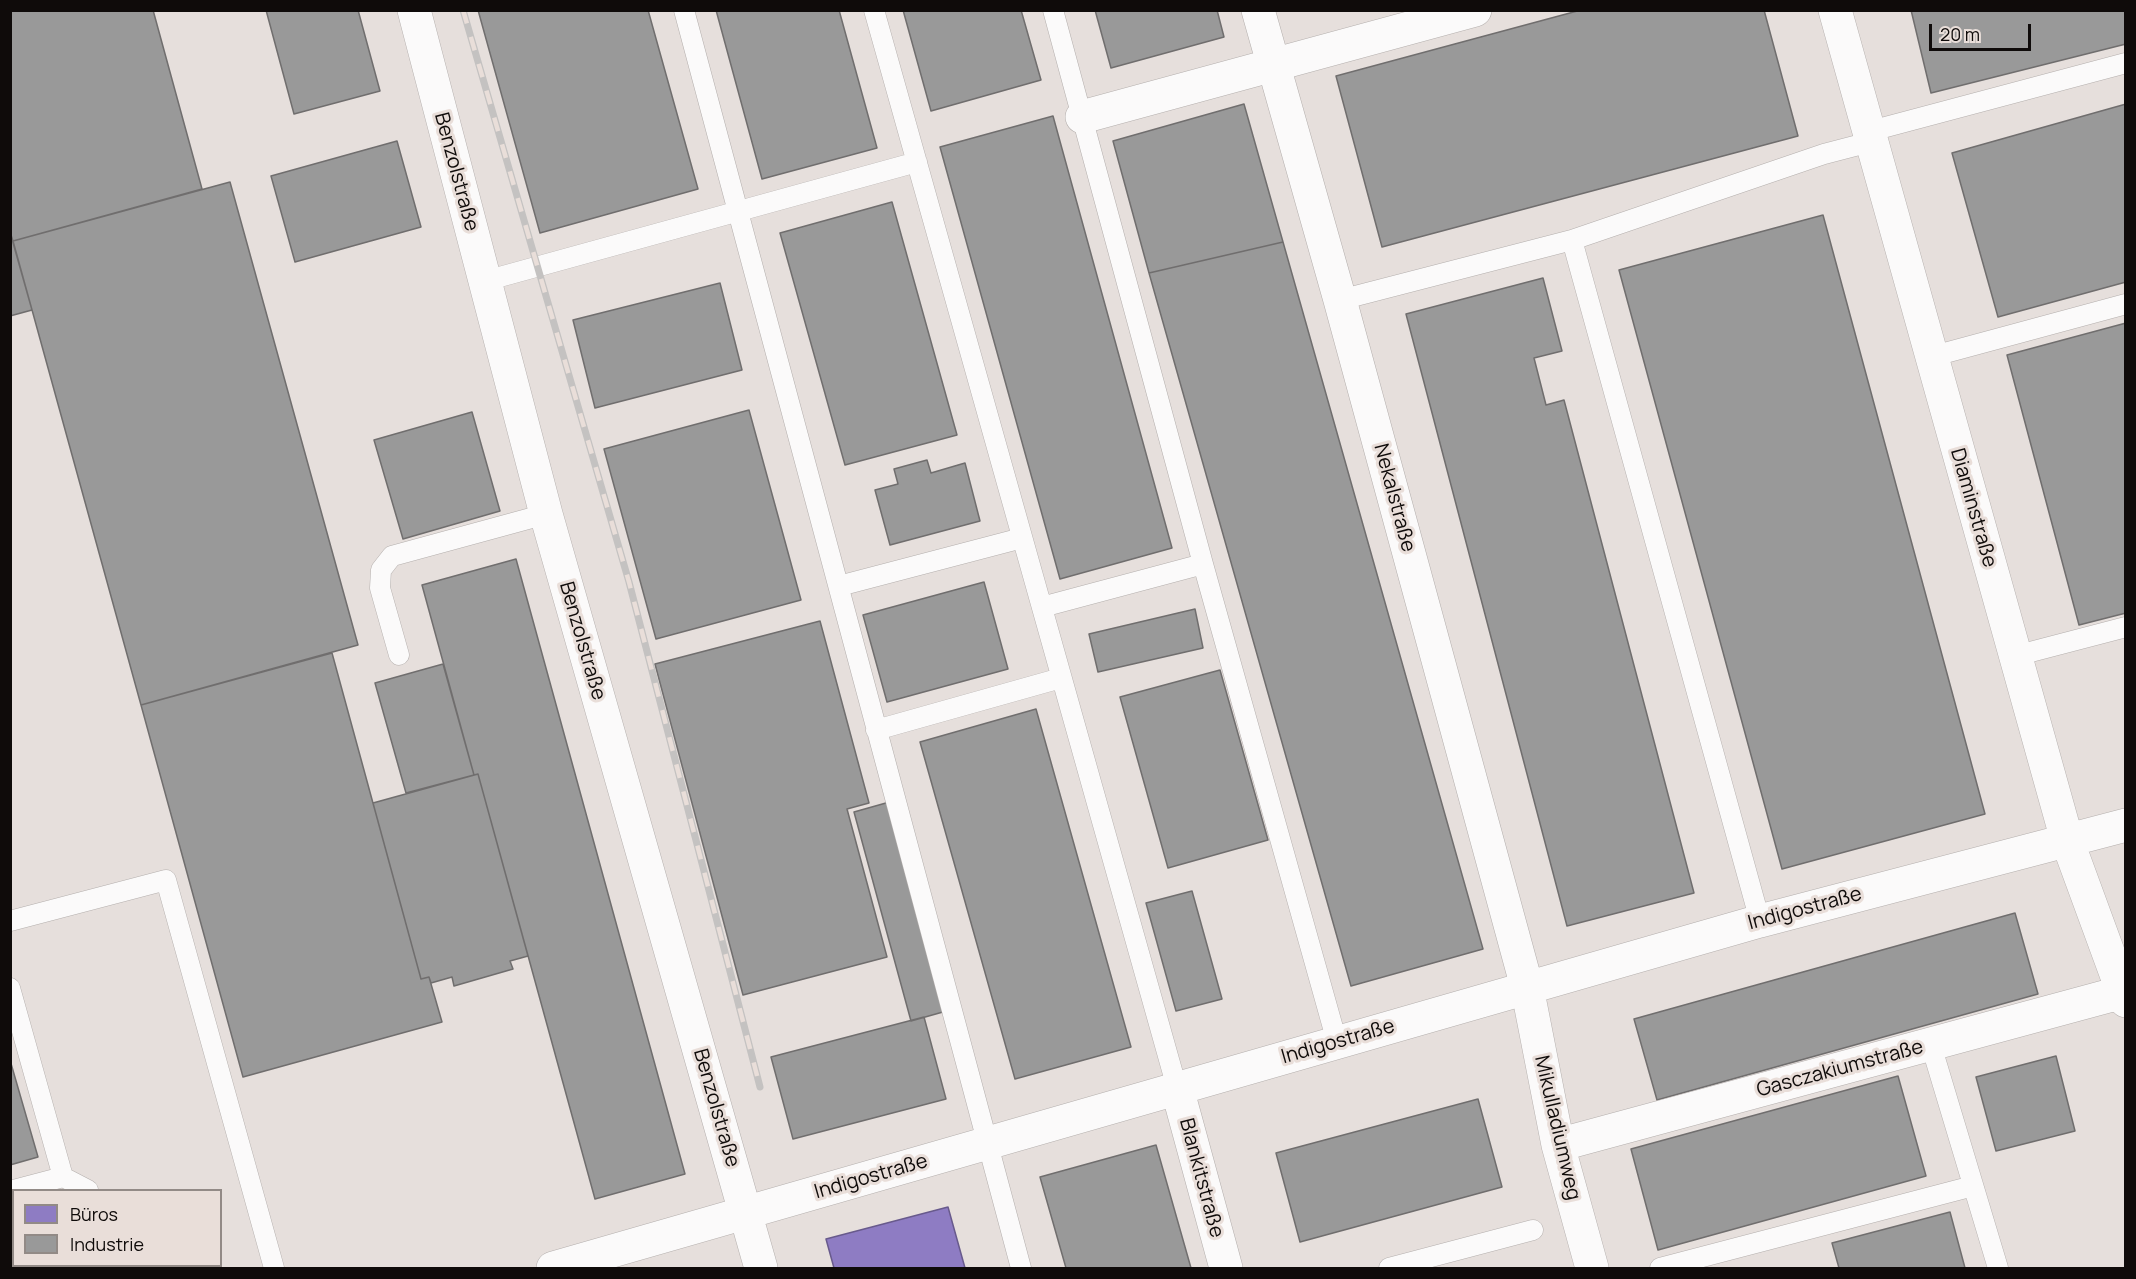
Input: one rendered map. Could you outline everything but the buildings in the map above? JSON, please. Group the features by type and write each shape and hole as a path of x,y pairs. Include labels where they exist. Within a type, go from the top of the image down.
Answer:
{"street":[{"name":"Benzolstraße","path":"414,10 546,514 761,1269"},
{"name":"Nekalstraße","path":"1258,10 1340,300 1527,987"},
{"path":"1082,117 1474,10"},
{"name":"Diaminstraße","path":"1835,10 1930,357 2067,840 2124,996"},
{"name":"Indigostraße","path":"553,1269 1760,921 2126,825"},
{"name":"Mikulladiumweg","path":"1527,987 1558,1145 1592,1269"},
{"name":"Gasczakiumstraße","path":"1558,1145 2124,996"},
{"name":"Blankitstraße","path":"1177,1089 1226,1269"}],"lane":[{"path":"684,10 1022,1269"},
{"path":"874,10 1177,1089"},
{"path":"1053,10 1203,564 1337,1042"},
{"path":"1340,300 1572,240 1869,137 2126,63"},
{"path":"485,281 917,162"},
{"path":"1572,240 1760,921"},
{"path":"1930,357 2126,304"},
{"path":"399,655 380,588 381,570 392,556 546,514"},
{"path":"839,586 1022,537"},
{"path":"1042,607 1203,564"},
{"path":"2015,656 2126,627"},
{"path":"876,730 1061,678"},
{"path":"10,921 166,880 274,1269"},
{"path":"10,988 63,1177"},
{"path":"1932,1045 1998,1269"},
{"path":"18,1189 63,1177 84,1189"},
{"path":"1660,1269 1973,1186"},
{"path":"1389,1269 1533,1230"}],"railway":[{"path":"463,10 629,582 760,1087"}]}
